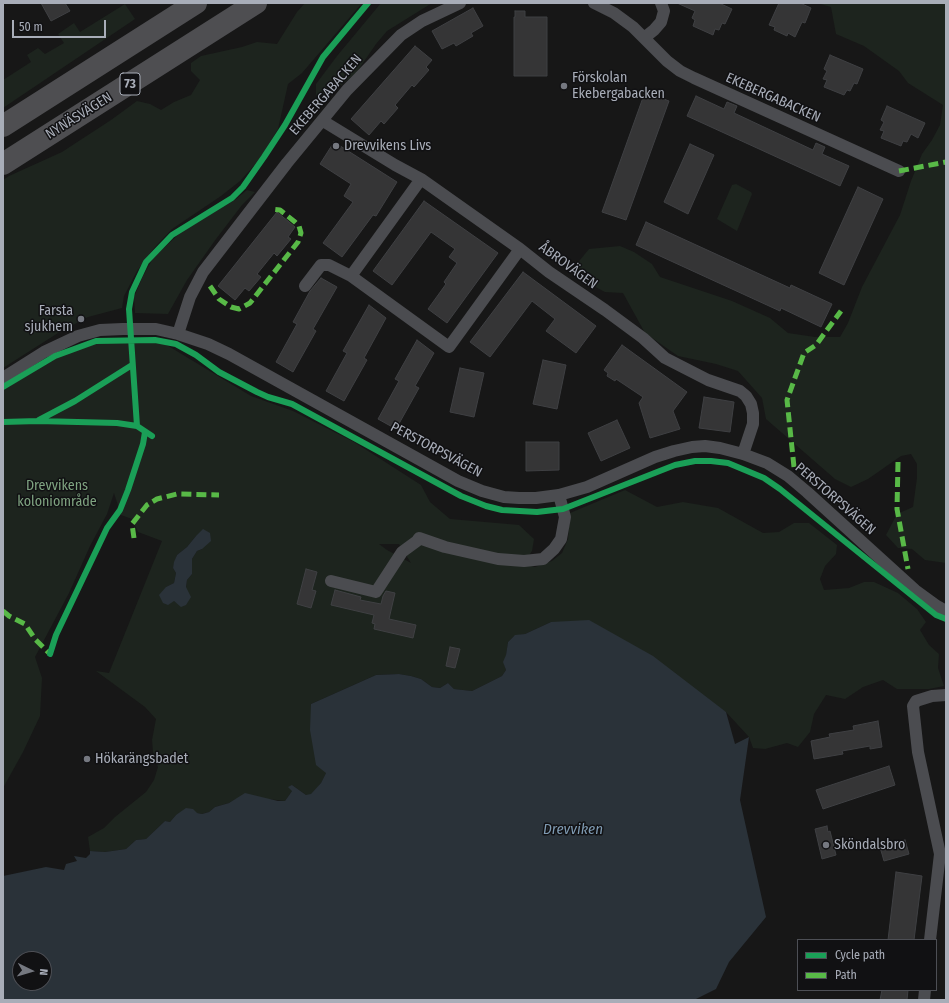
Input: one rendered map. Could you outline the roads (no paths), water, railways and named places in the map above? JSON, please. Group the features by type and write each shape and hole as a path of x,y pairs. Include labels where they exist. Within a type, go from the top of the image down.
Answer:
{"highway":[{"name":"73","path":"3,126 196,3"},
{"name":"NYNÄSVÄGEN","path":"3,164 256,3"}],"street":[{"name":"EKEBERGABACKEN","path":"178,334 190,297 203,272 287,163 347,90 401,36 422,21 460,3"},
{"name":"EKEBERGABACKEN","path":"594,3 614,13 633,27 667,61 680,71 899,171"},
{"path":"644,38 661,22 664,11 661,3"},
{"name":"ÅBROVÄGEN","path":"323,121 421,179 520,248 549,272 642,338 665,358 708,380 740,391 746,396 751,404 753,413 753,424 743,454"},
{"path":"351,276 421,179"},
{"path":"306,286 321,265 329,265 351,276 450,348 520,248"},
{"name":"PERSTORPSVÄGEN","path":"3,378 44,352 78,336 100,330 156,329 178,334 201,341 229,354 458,481 504,497 536,498 559,495 587,487 649,460 674,451 705,446 720,448 743,454 767,463 788,476 915,590 946,611"},
{"path":"331,581 376,592 402,552 419,538 445,547 498,559 524,561 543,559 554,549 561,539 564,517 559,495"},
{"path":"930,939 940,854 918,752 913,706 916,701 932,696 946,695"}],"water":[{"path":"203,529 210,533 211,541 202,549 197,551 192,559 192,574 187,580 186,587 191,597 186,605 181,607 174,601 168,605 163,603 159,595 166,587 174,583 176,573 173,568 177,555 187,547"},
{"name":"Drevviken","path":"589,620 653,656 726,712 735,744 749,737 740,800 766,917 729,962 716,989 694,1000 3,1000 3,876 46,867 64,870 66,864 77,861 74,856 86,858 90,854 90,851 105,852 126,849 136,840 146,839 165,821 170,822 176,815 186,808 193,809 197,813 202,814 209,812 215,807 229,803 245,793 278,801 285,801 292,791 288,787 292,785 306,795 311,794 321,783 326,773 316,765 310,730 311,704 376,675 399,674 411,676 421,679 432,687 440,688 448,683 454,689 472,691 502,676 506,670 503,662 506,655 508,642 515,635 525,634 551,622"}],"place":[{"name":"Förskolan Ekebergabacken","path":"564,86"},
{"name":"Drevvikens Livs","path":"336,146"},
{"name":"Farsta sjukhem","path":"81,319"},
{"name":"Hökarängsbadet","path":"87,759"},
{"name":"Sköndalsbro","path":"826,845"}],"park label":[{"name":"Drevvikens koloniområde","path":"57,494"}]}
